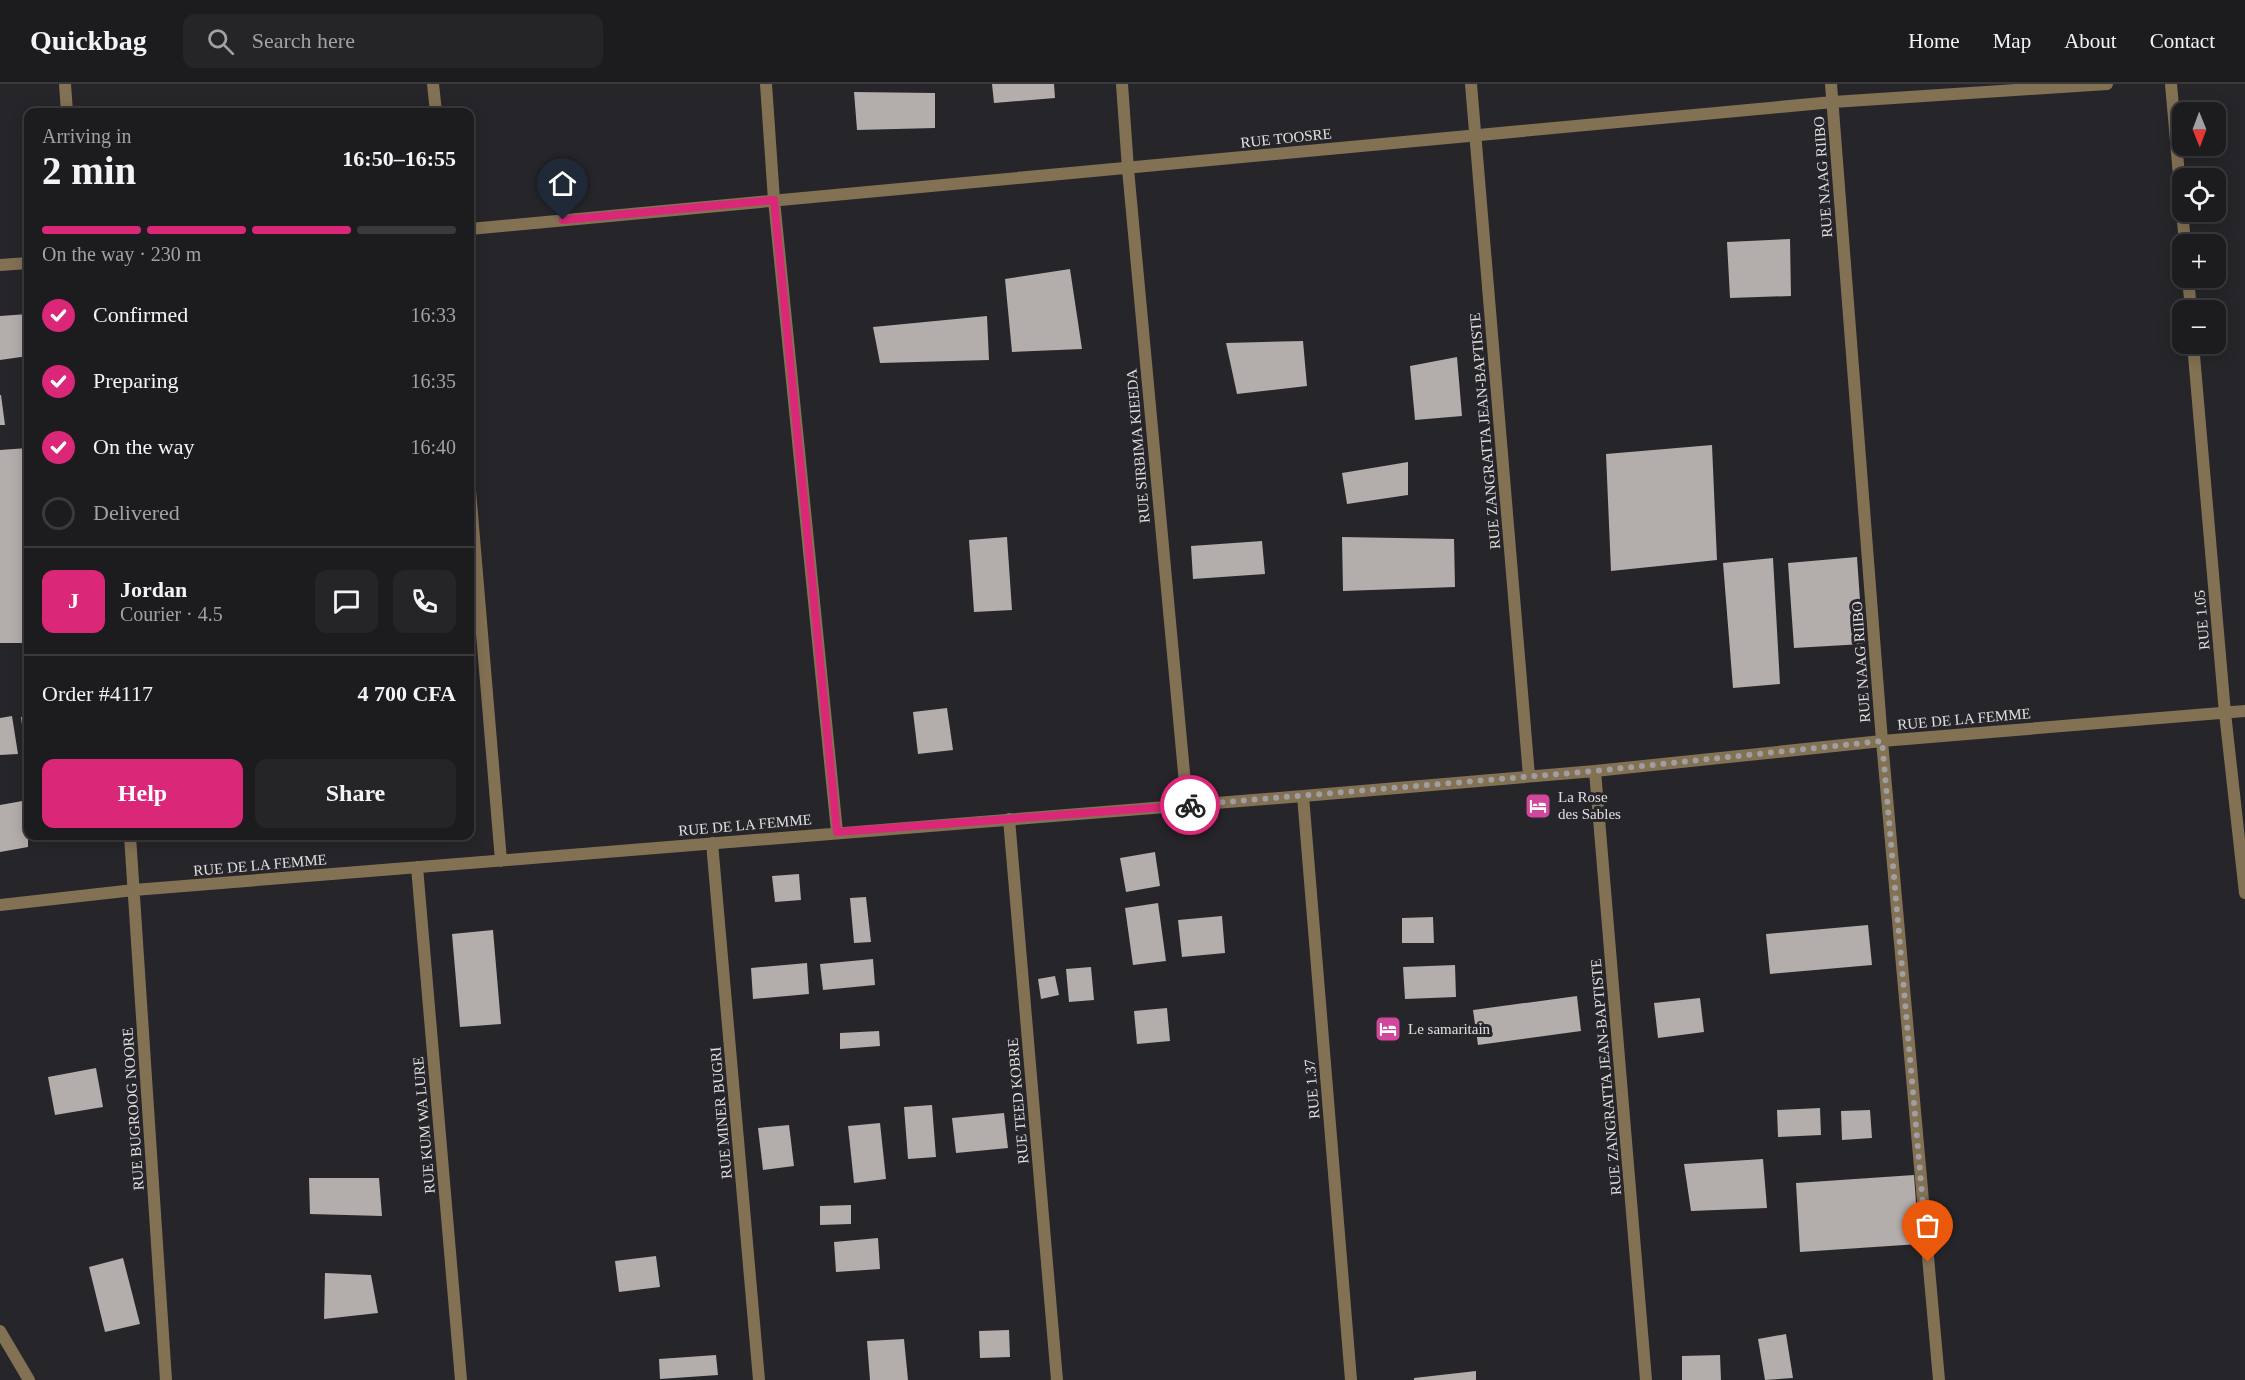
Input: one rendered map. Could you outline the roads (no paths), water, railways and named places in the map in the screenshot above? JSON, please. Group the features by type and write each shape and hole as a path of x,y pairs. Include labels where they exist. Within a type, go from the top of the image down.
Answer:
{"street":[{"path":"65,84 67,108"},
{"path":"433,84 436,108"},
{"path":"766,84 774,200 837,832"},
{"name":"RUE SIRBIMA KIEEDA","path":"1122,84 1186,805"},
{"name":"RUE ZANGRATTA JEAN-BAPTISTE","path":"1471,84 1529,776"},
{"name":"RUE NAAG RIIBO","path":"1831,84 1882,741 1939,1380"},
{"name":"RUE TOOSRE","path":"474,229 1833,102 2107,84"},
{"path":"2171,84 2184,234"},
{"path":"0,265 24,263"},
{"name":"RUE 1.05","path":"2194,354 2225,713 2245,893"},
{"path":"474,538 501,861"},
{"name":"RUE DE LA FEMME","path":"0,905 134,890 1595,771 1882,741 2245,711"},
{"name":"RUE ZANGRATTA JEAN-BAPTISTE","path":"1595,771 1646,1380"},
{"name":"RUE 1.37","path":"1303,796 1351,1380"},
{"name":"RUE TEED KOBRE","path":"1009,819 1057,1380"},
{"name":"RUE BUGROOG NOORE","path":"130,840 166,1380"},
{"name":"RUE MINER BUGRI","path":"712,843 759,1380"},
{"name":"RUE KUM WA LURE","path":"417,867 461,1380"},
{"path":"0,1331 29,1380"}],"place":[{"name":"La Rose des Sables","path":"1538,806"},
{"name":"Le samaritain","path":"1388,1029"}]}
